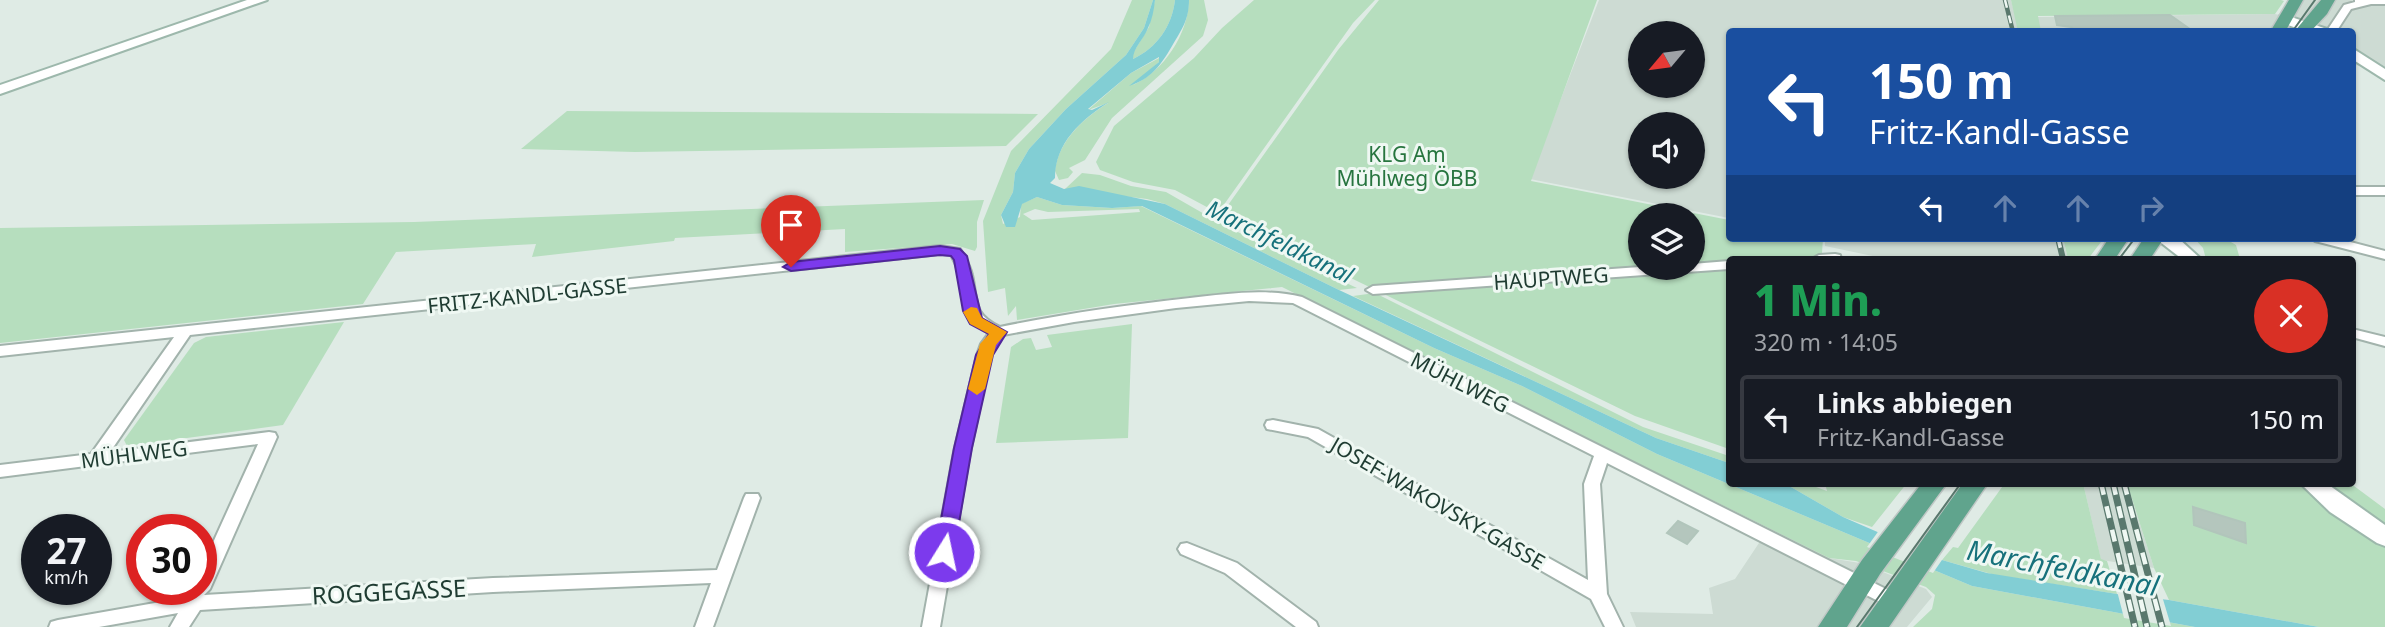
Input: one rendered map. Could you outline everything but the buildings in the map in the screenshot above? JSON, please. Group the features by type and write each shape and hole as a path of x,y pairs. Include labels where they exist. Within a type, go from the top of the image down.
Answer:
{"main road":[{"path":"2296,0 2281,25 2303,28"},
{"path":"2311,28 2328,0"},
{"path":"2356,55 2385,76"},
{"path":"2356,69 2385,76"},
{"path":"2159,242 2175,256"},
{"path":"2171,242 2190,256"},
{"path":"1832,627 1865,576 1932,487"},
{"path":"1874,627 1973,487"},
{"path":"2316,487 2338,506 2385,537"}],"street":[{"path":"0,90 260,0"},
{"path":"2356,0 2367,2"},
{"path":"2334,28 2347,7 2385,1"},
{"path":"2356,189 2385,191"},
{"path":"2335,242 2385,255"},
{"name":"FRITZ-KANDL-GASSE","path":"0,351 940,250 955,252 961,259 971,311 976,321 999,332"},
{"name":"HAUPTWEG","path":"1373,290 1726,265"},
{"name":"MÜHLWEG","path":"999,332 1136,309 1277,295 1303,303 1602,456 1898,591"},
{"path":"97,458 186,330"},
{"path":"931,627 963,448 984,355 988,344 999,332"},
{"path":"2356,334 2385,342"},
{"name":"JOSEF-WAKOVSKY-GASSE","path":"1273,425 1312,433 1598,594"},
{"name":"MÜHLWEG","path":"0,471 269,437 217,554"},
{"path":"1602,456 1592,484 1598,594 1614,627"},
{"path":"704,627 752,498"},
{"path":"1188,548 1231,568 1309,627"},
{"name":"ROGGEGASSE","path":"217,593 723,576"},
{"name":"ROGGEGASSE","path":"58,627 152,605"},
{"path":"179,627 192,605"}],"shaded area":[{"path":"1599,0 2011,0 2018,28 1726,28 1726,217 1705,213 1705,203 1652,203 1530,179"},
{"path":"2288,0 2385,0 2385,67 2356,65 2356,28 2040,28 2037,17 2275,14 2296,19"},
{"path":"1825,242 2064,242 2067,256 1873,256 1825,246"},
{"path":"2084,487 2128,487 2154,568 2101,560"},
{"path":"1769,528 1829,558 1860,563 1926,589 1932,597 1907,627 1636,627 1630,612 1713,614 1709,588 1735,579"}],"green space":[{"path":"1132,0 1153,0 1144,28 1126,55 1066,109 1029,149 1015,173 1013,192 1001,215 1003,224 1020,217 1021,204 1037,197 1062,205 1112,208 1141,206 1434,348 1522,386 1657,454 1726,483 1726,487 1736,487 1972,586 2195,627 1913,627 1932,609 1935,595 1926,587 1856,561 1829,558 1282,287 1114,304 1017,320 1016,306 1008,316 1005,288 988,292 983,221 1011,151 1111,49","holes":["1035,209 1048,212 1139,209 1140,212 1032,220 1023,214"]},
{"path":"1155,0 1175,0 1171,19 1156,42 1133,59 1133,53 1149,27"},
{"path":"1189,0 1204,0 1208,20 1203,36 1112,118 1085,160 1069,168 1073,172 1068,178 1059,180 1055,171 1057,160 1067,140 1081,123 1108,103 1088,110 1131,73 1161,57 1159,62 1133,85 1155,71 1179,38 1188,13"},
{"path":"1254,0 1375,0 1353,23 1218,213 1175,190 1133,182 1100,170 1096,162 1114,126 1194,58 1222,28"},
{"name":"KLG Am Mühlweg ÖBB","path":"1379,0 1597,0 1531,181 1643,203 1628,203 1628,280 1705,280 1705,215 1726,219 1726,242 1823,242 1822,253 1826,256 1726,256 1726,448 1635,416 1221,215 1338,50"},
{"path":"2011,0 2284,1 2275,14 2038,16 2040,28 2017,28"},
{"path":"567,111 1038,114 1006,146 635,152 521,149"},
{"path":"1082,173 1166,192 1227,227 1357,288 1339,290 1165,204 1147,199 1065,189"},
{"path":"984,200 977,222 975,251 952,244 845,252 845,229 675,238 674,241 532,257 536,244 396,252 363,304 0,343 0,228 414,222"},
{"path":"2064,242 2101,242 2090,256 2067,256"},
{"path":"2198,242 2231,242 2236,245 2239,256 2205,256"},
{"path":"1375,293 1643,427 1726,455 1726,462 1656,438 1353,296"},
{"path":"344,322 283,425 127,446 124,440 194,343 206,337"},
{"path":"1132,324 1128,438 996,443 1011,347 1023,339 1031,338 1036,350 1052,347 1047,335"},
{"path":"1791,487 1816,487 1827,491 1826,487 1904,487 1872,527 1843,517"},
{"path":"2002,487 2084,487 2101,559 2107,561 2117,594 1995,575 1942,560 1953,547 1958,548"},
{"path":"2128,487 2305,487 2385,545 2385,627 2319,627 2169,600 2154,568"},
{"path":"2328,487 2355,487 2385,509 2385,530"}],"water":[{"path":"1155,0 1151,22 1133,59 1149,49 1162,35 1171,19 1175,0 1189,0 1186,19 1179,34 1155,71 1129,86 1159,62 1159,57 1131,73 1088,109 1092,110 1109,102 1080,125 1065,143 1056,165 1055,178 1050,183 1064,189 1079,186 1165,204 1339,290 1656,438 1726,462 1726,483 1657,454 1522,386 1434,348 1142,206 1112,208 1062,205 1037,197 1022,204 1015,227 1006,227 1001,215 1013,192 1015,173 1029,149 1066,109 1126,55 1144,28"},
{"path":"1736,487 1791,487 1843,517 1942,560 1987,573 2169,600 2319,627 2195,627 1972,586"}],"pier":[{"path":"1880,529 1944,557 1933,573 1867,547"},
{"path":"2117,591 2162,596 2171,626 2124,618"}],"tram line":[{"path":"2295,28 2315,0"},
{"path":"2121,256 2132,242"},
{"path":"1857,627 1958,487"}],"railway":[{"path":"2005,0 2012,28"},
{"path":"2059,242 2062,256"},
{"path":"2102,487 2135,627"},
{"path":"2114,487 2147,627"},
{"path":"2125,487 2162,627"}],"slow traffic":[{"path":"971,312 976,321 999,332 988,344 977,389"}],"route":[{"path":"791,267 940,250 955,252 961,259 971,311 976,321 999,332 988,344 984,355 944,552"}],"water label":[{"name":"Marchfeldkanal","path":"1280,241"},
{"name":"Marchfeldkanal","path":"2063,567"}]}
